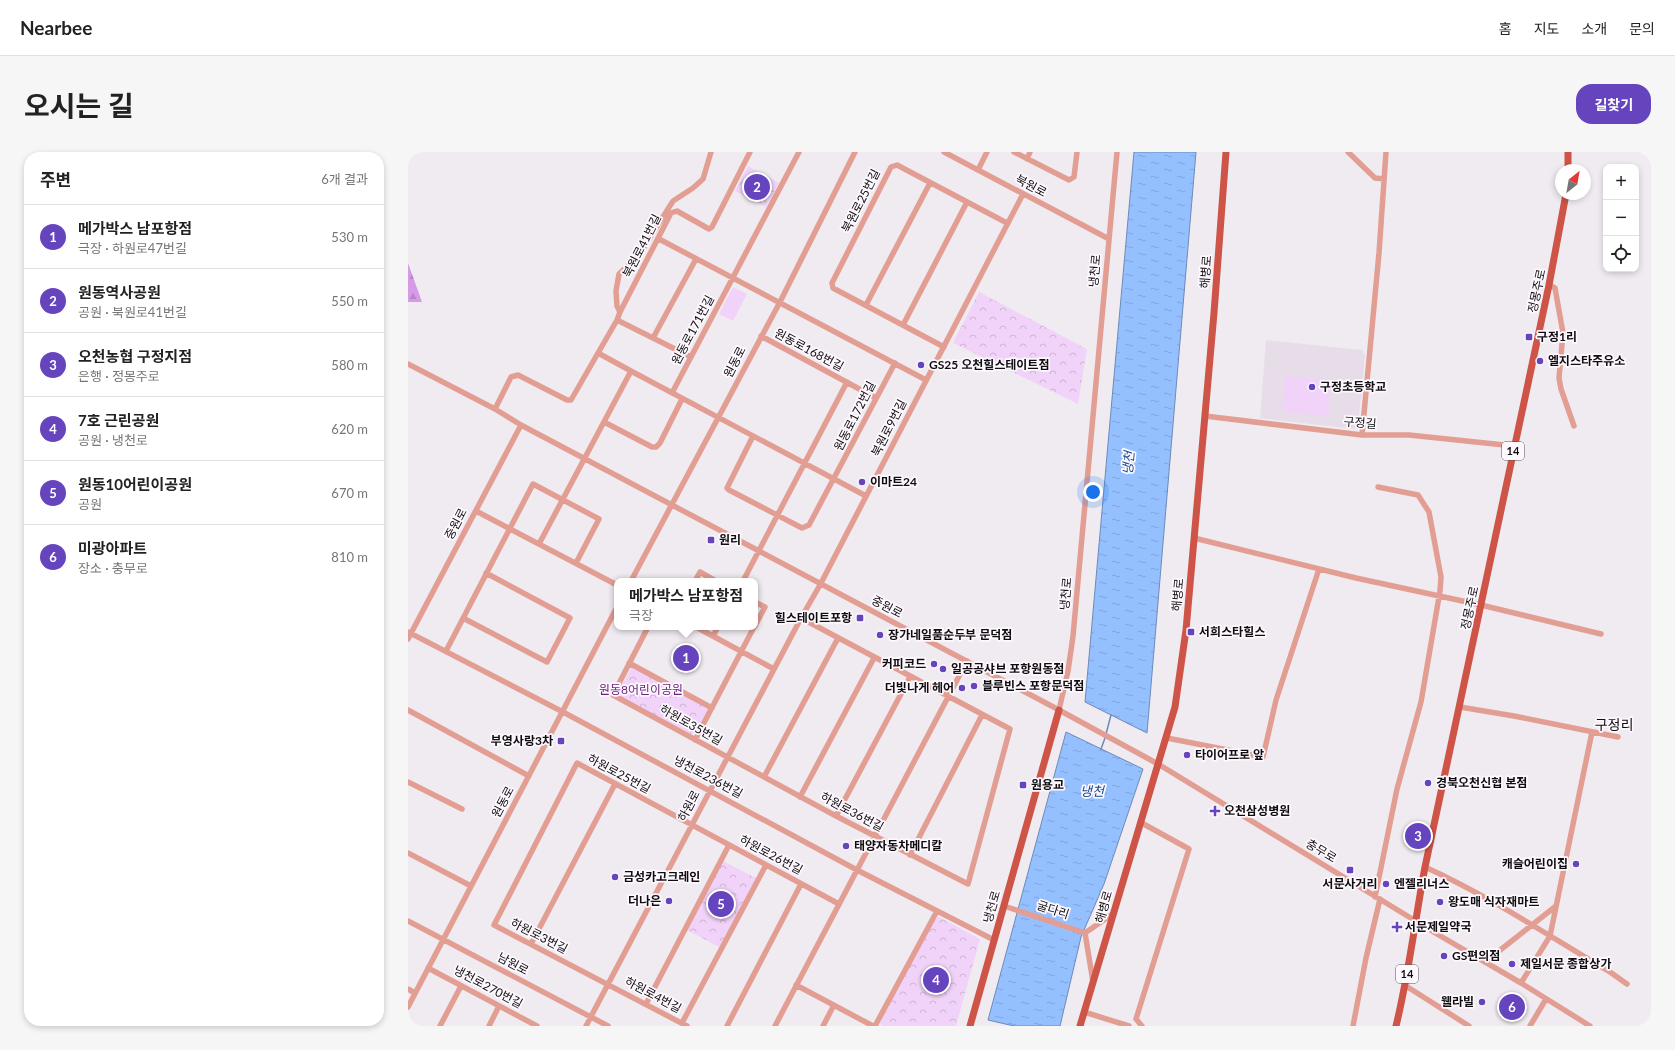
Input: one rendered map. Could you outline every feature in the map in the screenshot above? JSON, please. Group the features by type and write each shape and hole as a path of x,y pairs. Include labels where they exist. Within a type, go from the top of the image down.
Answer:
{"main road":[{"name":"해병로","path":"1080,1026 1175,707 1186,630 1226,152"},
{"path":"1568,152 1568,164"},
{"name":"정몽주로","path":"1396,1026 1406,986 1415,920 1425,867 1482,605 1514,446 1559,237 1565,200"},
{"name":"냉천로","path":"970,1026 1059,710"}],"street":[{"path":"620,312 616,306 616,291 619,274 639,255 673,201 693,188 703,179 711,152"},
{"name":"북원로41번길","path":"495,409 511,377 518,375 567,400 571,400 617,320 674,212 677,211 709,228 712,227 750,152"},
{"name":"원동로171번길","path":"672,393 690,357 734,278 799,152"},
{"name":"원동로","path":"633,578 780,302 856,152"},
{"name":"북원로","path":"944,152 1109,239"},
{"path":"978,170 987,152"},
{"path":"1014,152 1069,180 1074,177 1077,152"},
{"path":"1027,159 1030,152"},
{"name":"냉천로","path":"1059,710 1072,647 1117,152"},
{"path":"1348,152 1374,178 1384,179"},
{"path":"1362,435 1379,253 1386,152"},
{"name":"북원로25번길","path":"866,305 833,288 832,283 891,167 898,165 1008,223"},
{"path":"930,183 866,305 944,347"},
{"name":"북원로9번길","path":"820,584 1023,194"},
{"path":"904,325 967,202"},
{"path":"659,239 926,380"},
{"path":"653,338 696,259"},
{"path":"1549,285 1555,288 1563,333 1559,378 1561,389 1574,426"},
{"path":"617,320 690,357"},
{"name":"원동로168번길","path":"761,336 876,398"},
{"path":"598,353 866,496"},
{"name":"원동로172번길","path":"777,516 802,528 806,528 809,525 835,479 895,363"},
{"name":"중원로","path":"408,364 495,409 521,425 758,552 967,661 1146,757"},
{"path":"539,544 631,371"},
{"name":"원동로168번길","path":"758,552 847,382"},
{"path":"604,422 652,447 656,447 660,443 682,399"},
{"name":"구정길","path":"1205,416 1362,435 1409,435 1514,446"},
{"name":"중원로","path":"409,635 521,425"},
{"path":"753,436 727,488 777,516"},
{"path":"446,651 533,484 599,519 576,563"},
{"path":"1354,1026 1397,789 1421,702 1439,596 1440,577 1429,512 1418,495 1378,486"},
{"path":"476,511 614,583"},
{"path":"1194,538 1319,569 1482,605 1601,634"},
{"path":"745,578 758,552"},
{"path":"1167,738 1263,757 1276,700 1319,569"},
{"path":"697,578 700,572 711,578"},
{"path":"463,618 547,662 570,618 486,574"},
{"name":"하원로","path":"586,1026 800,618 820,584"},
{"path":"758,604 765,607 758,620"},
{"name":"원동로","path":"408,1007 614,613"},
{"path":"800,618 982,715 910,855"},
{"path":"646,630 629,663 712,708"},
{"path":"702,630 774,668"},
{"path":"713,636 716,630"},
{"path":"695,740 753,630"},
{"name":"냉천로236번길","path":"409,635 446,651 857,870 994,940"},
{"path":"764,777 838,638"},
{"path":"800,797 874,658"},
{"path":"775,1026 967,661"},
{"name":"하원로35번길","path":"629,663 613,695 727,758"},
{"path":"836,816 910,677"},
{"path":"1460,707 1514,716 1618,737"},
{"path":"408,710 529,776"},
{"name":"하원로36번길","path":"727,758 968,884 1010,729 982,715"},
{"path":"1522,983 1550,936 1592,732"},
{"name":"충무로","path":"1146,757 1378,898 1522,983 1586,1025"},
{"name":"하원로25번길","path":"534,848 577,763 692,826"},
{"path":"408,782 462,809"},
{"path":"531,944 614,784"},
{"path":"1134,1026 1189,849 1140,822"},
{"name":"하원로26번길","path":"692,826 839,904"},
{"path":"646,1004 729,845"},
{"name":"하원로3번길","path":"534,848 494,925 608,984"},
{"path":"408,853 471,886"},
{"path":"684,1025 766,865"},
{"path":"1425,867 1455,880 1610,972 1627,984"},
{"path":"726,1026 801,884"},
{"name":"굴다리","path":"1004,906 1084,932"},
{"path":"1485,962 1556,906"},
{"path":"796,985 872,1026 937,911"},
{"path":"1093,982 1084,932 1114,913"},
{"name":"남원로","path":"408,921 608,1026"},
{"name":"냉천로270번길","path":"428,968 537,1026"},
{"name":"하원로4번길","path":"608,984 684,1025"},
{"path":"440,1026 461,986"},
{"path":"1406,986 1469,1026"},
{"path":"408,989 415,993"},
{"path":"1530,1026 1546,999"},
{"path":"823,1026 834,1005"},
{"path":"489,1026 499,1006"},
{"path":"1084,1012 1128,1026"},
{"path":"1136,1019 1142,1026"}],"shaded area":[{"name":"구정초등학교","path":"1266,340 1362,350 1365,355 1358,427 1354,429 1260,418"}],"green space":[{"path":"748,166 779,183 766,207 735,191"},
{"path":"408,263 422,302 408,302"},
{"path":"733,287 747,294 733,321 719,314"},
{"path":"979,292 1087,349 1078,404 953,343"},
{"path":"1285,376 1331,380 1328,416 1282,412"},
{"name":"원동8어린이공원","path":"632,667 709,707 696,733 691,734 619,696 618,692"},
{"path":"721,860 758,879 721,948 685,929"},
{"path":"939,917 980,939 956,1026 883,1026 880,1024 881,1021 935,919"}],"water":[{"path":"1134,152 1196,152 1147,733 1085,702"},
{"name":"냉천","path":"1066,732 1143,769 1104,884 1081,937 1060,1026 1014,1026 988,1020"}],"waterway":[{"name":"냉천","path":"1106,734 1111,715"},
{"name":"냉천","path":"1101,749 1105,738"}],"place":[{"name":"원동역사공원","path":"757,187"},
{"name":"구정1리","path":"1529,337"},
{"name":"엘지스타주유소","path":"1540,361"},
{"name":"GS25 오천힐스테이트점","path":"921,365"},
{"name":"구정초등학교","path":"1312,387"},
{"name":"이마트24","path":"862,482"},
{"name":"원리","path":"711,540"},
{"name":"힐스테이트포항","path":"860,618"},
{"name":"서희스타힐스","path":"1191,632"},
{"name":"장가네일품순두부 문덕점","path":"880,635"},
{"name":"메가박스 남포항점","path":"686,658"},
{"name":"커피코드","path":"934,664"},
{"name":"일공공샤브 포항원동점","path":"943,669"},
{"name":"블루빈스 포항문덕점","path":"974,686"},
{"name":"더빛나게 헤어","path":"962,688"},
{"name":"부영사랑3차","path":"561,741"},
{"name":"타이어프로 앞","path":"1187,755"},
{"name":"경북오천신협 본점","path":"1428,783"},
{"name":"원용교","path":"1023,785"},
{"name":"오천삼성병원","path":"1215,811"},
{"name":"오천농협 구정지점","path":"1418,836"},
{"name":"태양자동차메디칼","path":"846,846"},
{"name":"캐슬어린이집","path":"1576,864"},
{"name":"서문사거리","path":"1350,870"},
{"name":"금성카고크레인","path":"615,877"},
{"name":"엔젤리너스","path":"1386,884"},
{"name":"더나은","path":"669,901"},
{"name":"왕도매 식자재마트","path":"1440,902"},
{"name":"원동10어린이공원","path":"721,904"},
{"name":"서문제일약국","path":"1397,927"},
{"name":"GS편의점","path":"1444,956"},
{"name":"제일서문 종합상가","path":"1512,964"},
{"name":"7호 근린공원","path":"936,980"},
{"name":"웰라빌","path":"1482,1002"},
{"name":"미광아파트","path":"1512,1007"}],"district":[{"name":"구정리","path":"1614,725"}]}
